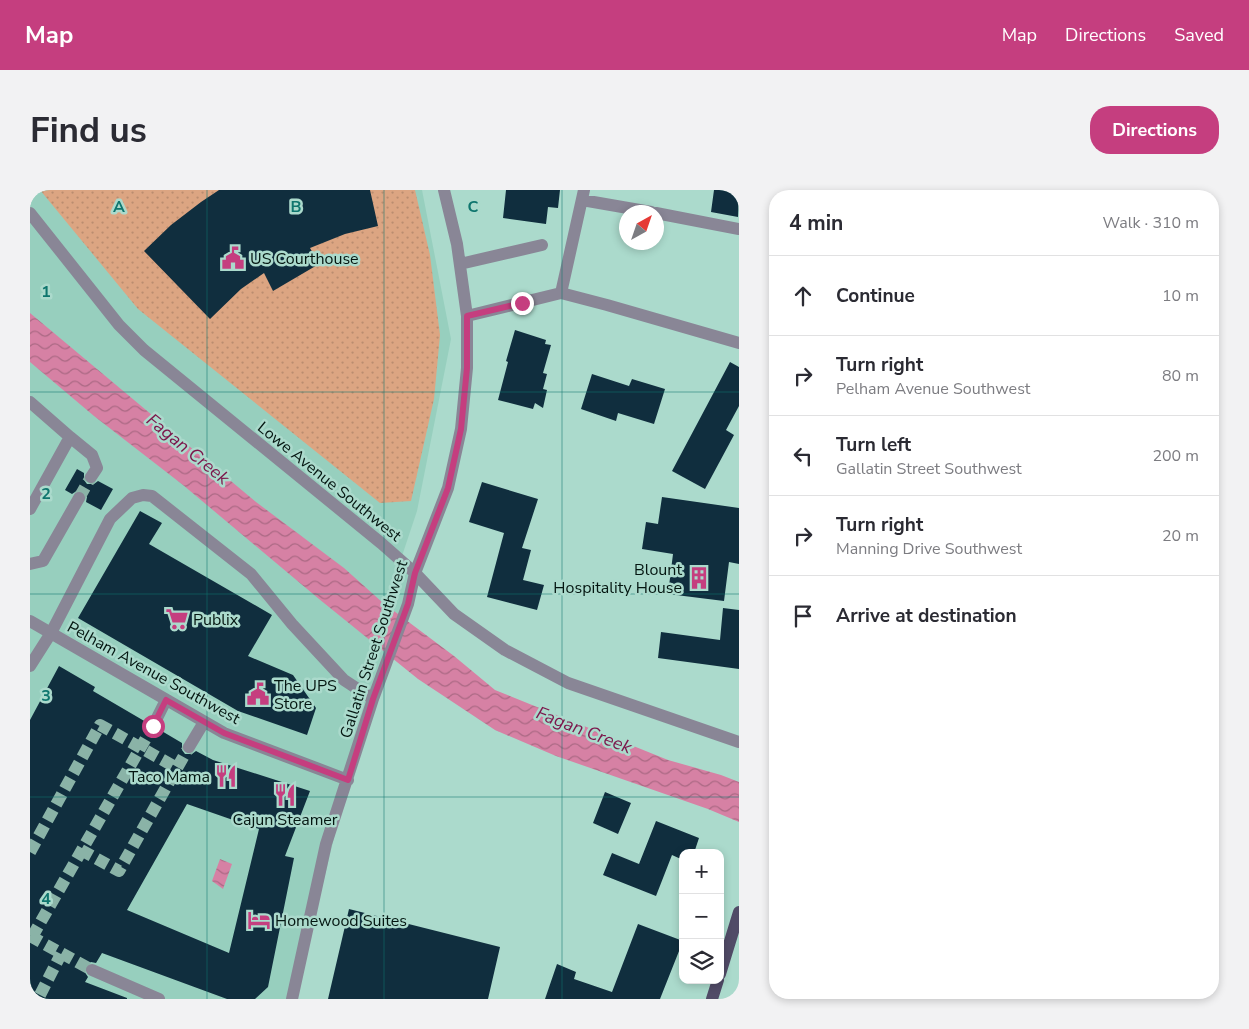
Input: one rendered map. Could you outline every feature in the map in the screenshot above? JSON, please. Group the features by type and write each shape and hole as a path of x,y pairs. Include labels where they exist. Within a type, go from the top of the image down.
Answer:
{"main road":[{"path":"724,961 739,912"},
{"path":"712,999 717,984"}],"street":[{"name":"Gallatin Street Southwest","path":"292,999 326,844 373,699 408,604 415,573 448,488 461,429 467,368 467,316 457,244 444,190"},
{"path":"561,293 583,195 623,205"},
{"name":"Lowe Avenue Southwest","path":"30,213 119,325 144,350 415,573 454,614 505,650 568,683 739,742"},
{"path":"664,215 739,229"},
{"path":"460,264 542,245"},
{"path":"467,316 561,293 739,343"},
{"path":"30,402 92,454 97,468 91,477"},
{"path":"30,510 70,437"},
{"path":"30,666 51,633 110,520 132,498 143,494 152,496 251,574 292,624 344,680 373,699"},
{"path":"30,564 43,562 79,498"},
{"name":"Pelham Avenue Southwest","path":"30,621 224,733 348,780"},
{"path":"153,726 166,700"},
{"path":"189,747 204,722"},
{"path":"92,970 159,999"}],"shaded area":[{"path":"30,190 422,190 451,339 417,511 400,562 415,573 348,780 295,999 30,999"},
{"path":"40,190 415,190 430,255 440,335 434,399 411,501 380,503 138,309"}],"water":[{"name":"Fagan Creek","path":"30,313 256,502 344,568 382,602 454,656 495,690 668,760 739,782 739,822 708,809 556,756 495,730 418,679 183,485 94,416 30,362"},
{"path":"220,859 232,864 223,889 212,881"}],"building":[{"name":"US Courthouse","path":"219,190 370,190 378,226 345,234 310,248 319,264 273,291 264,273 241,289 210,319 144,251 171,225"},
{"path":"506,190 560,190 558,208 548,207 546,224 503,218"},
{"path":"714,190 739,190 738,217 711,212"},
{"path":"515,330 546,340 545,344 551,345 543,373 547,374 543,389 547,390 543,408 535,403 533,409 498,400"},
{"path":"730,362 739,367 739,406 726,430 734,435 705,489 672,471"},
{"path":"592,374 629,386 632,379 665,389 654,424 618,413 616,421 581,409"},
{"path":"77,469 84,473 84,480 87,484 94,484 98,481 113,489 101,510 86,502 87,497 83,491 78,490 72,494 65,490"},
{"path":"482,482 538,499 522,548 531,550 523,580 544,585 537,610 487,597 504,533 469,522"},
{"path":"662,497 739,508 739,564 729,562 724,601 668,594 673,554 642,549 646,522 658,524"},
{"path":"140,511 162,523 149,544 272,615 248,656 293,675 316,708 307,735 238,711 78,618"},
{"path":"723,608 739,610 739,669 658,658 661,632 720,640"},
{"path":"59,666 95,687 93,691 146,722 145,727 149,733 154,734 160,730 182,743 182,750 185,754 192,754 196,751 213,760 310,791 285,856 294,858 268,987 255,999 227,999 102,953 96,963 91,962 85,966 84,971 88,977 85,982 127,999 30,999 30,720","holes":["187,804 259,829 229,953 127,910"]},
{"path":"605,792 631,803 618,834 593,823"},
{"path":"656,821 699,838 695,849 679,849 679,858 672,855 656,896 603,875 612,853 639,864"},
{"path":"349,909 500,947 488,999 328,999"},
{"path":"638,924 679,939 679,951 660,999 545,999 557,964 576,972 574,979 612,992"}],"tunnel":[{"path":"79,498 91,477"},
{"path":"30,852 100,725 177,768 189,747"},
{"path":"32,937 153,726"},
{"path":"81,850 119,871 177,768"},
{"path":"30,936 92,970"},
{"path":"40,995 61,954"}],"place":[{"name":"US Courthouse","path":"233,258"},
{"name":"Blount Hospitality House","path":"699,578"},
{"name":"Publix","path":"177,619"},
{"name":"The UPS Store","path":"258,694"},
{"name":"Taco Mama","path":"226,776"},
{"name":"Cajun Steamer","path":"285,795"},
{"name":"Homewood Suites","path":"259,920"}],"route":[{"path":"153,726 166,700 224,733 348,780 386,659 408,604 415,573 448,488 461,429 467,368 467,316 522,303"}]}
